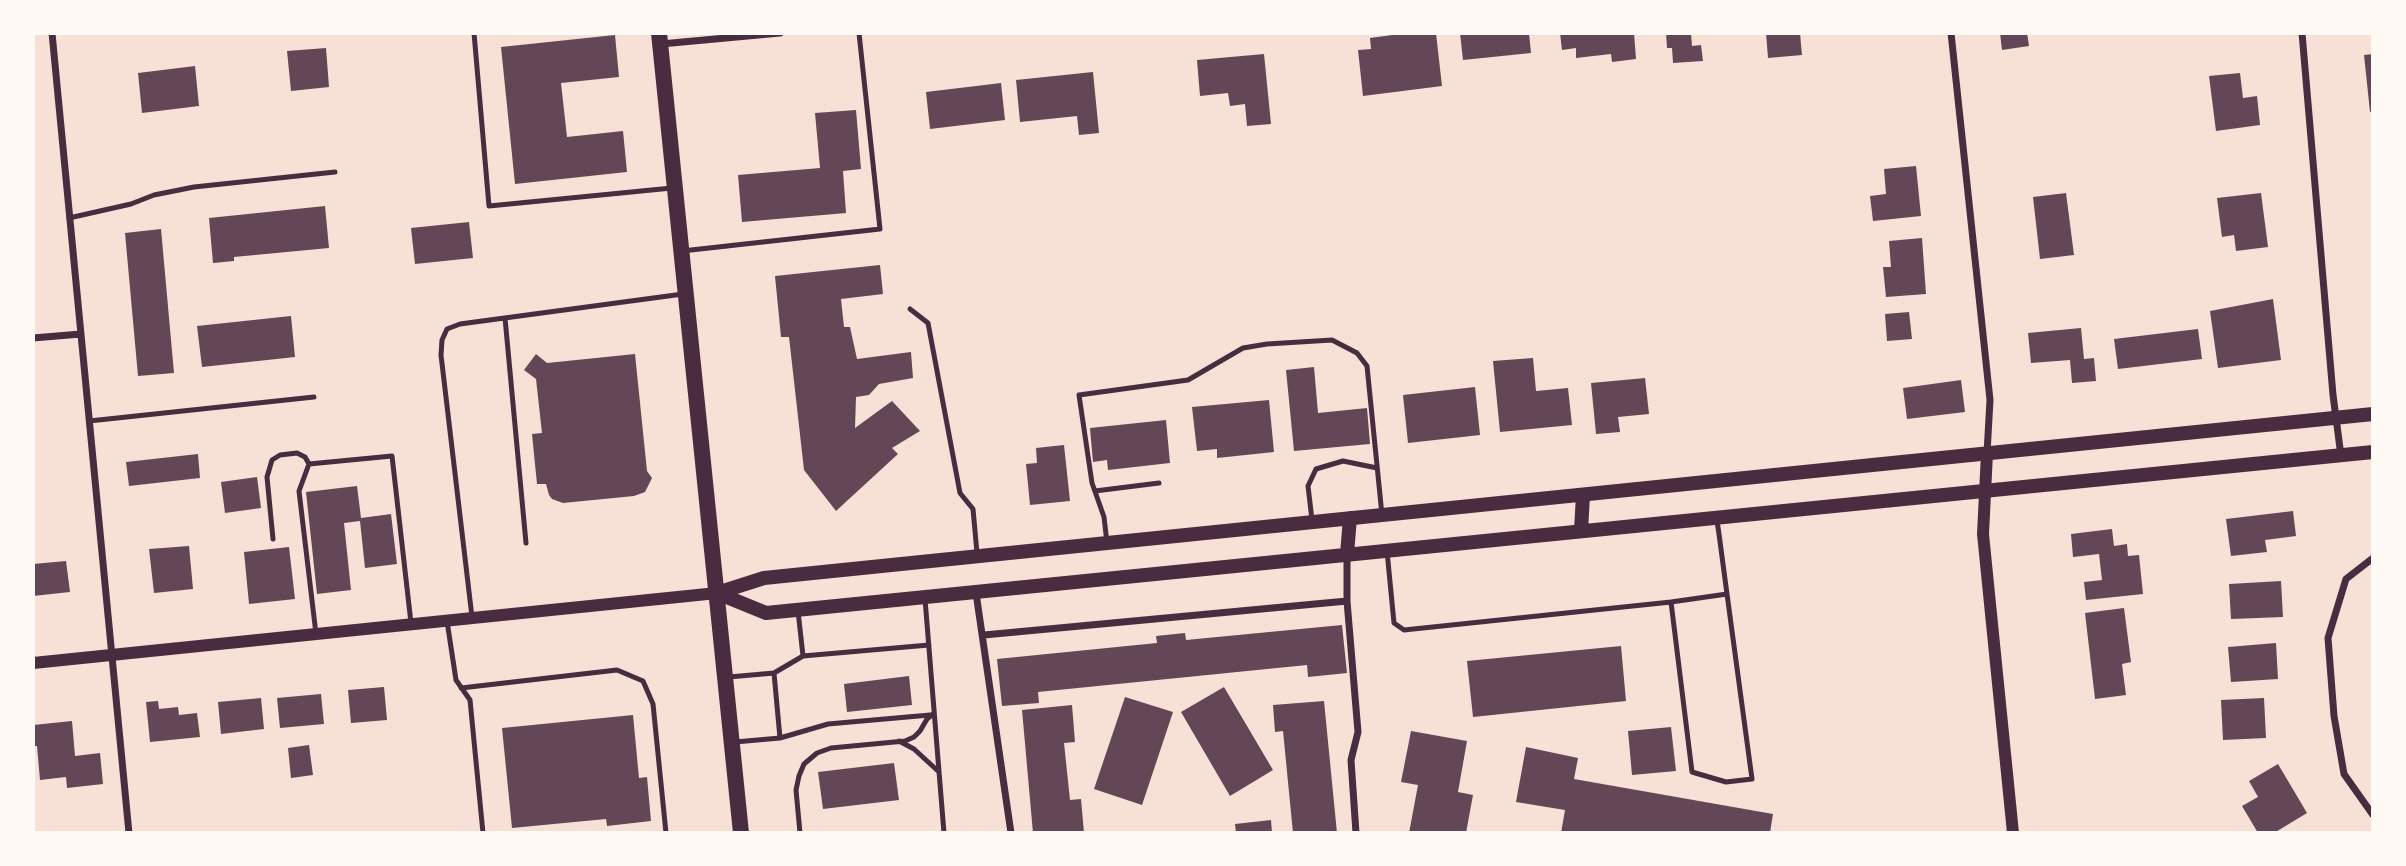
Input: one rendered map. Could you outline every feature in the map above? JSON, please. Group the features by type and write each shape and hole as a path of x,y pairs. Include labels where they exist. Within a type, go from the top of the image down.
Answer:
{"main road":[{"path":"660,39 741,833"},
{"path":"717,593 764,578 2373,414"},
{"path":"717,593 766,613 2373,452"},
{"path":"1581,531 1584,495"},
{"path":"1348,554 1350,518"}],"street":[{"path":"52,33 129,833"},
{"path":"660,39 780,33"},
{"path":"1951,33 1990,400 1983,534 2013,833"},
{"path":"2302,33 2341,456"},
{"path":"33,338 81,334"},
{"path":"1348,554 1347,601 1358,732 1351,760 1356,833"},
{"path":"2373,558 2346,579 2328,638 2334,716 2344,774 2373,815"},
{"path":"976,592 1012,833"},
{"path":"33,663 717,593"},
{"path":"984,635 1347,601"}],"lane":[{"path":"474,33 489,205 675,188"},
{"path":"682,251 880,229 859,33"},
{"path":"69,218 194,187 335,172"},
{"path":"472,618 441,355 442,340 447,329 460,324 686,294"},
{"path":"910,309 928,323 960,493 973,509 977,556"},
{"path":"505,318 526,543"},
{"path":"1108,543 1104,517 1095,491 1079,395 1188,380 1243,348 1267,344 1332,340 1357,353 1367,366 1382,515"},
{"path":"89,421 314,397"},
{"path":"274,539 267,477 272,460 280,455 296,453 305,457 309,464"},
{"path":"309,464 392,456 411,625"},
{"path":"1312,522 1308,486 1316,469 1343,461 1377,468"},
{"path":"309,464 299,491 316,634"},
{"path":"1095,491 1159,483"},
{"path":"1671,601 1692,772 1726,782 1752,779 1717,517"},
{"path":"1387,550 1394,623 1404,630 1727,594"},
{"path":"925,597 944,833"},
{"path":"798,610 803,656"},
{"path":"447,621 456,680 470,700 483,833"},
{"path":"725,678 774,673 803,656 929,645"},
{"path":"461,688 617,670 643,681 653,704 666,833"},
{"path":"774,673 780,738"},
{"path":"732,743 780,738 828,724 933,714"},
{"path":"800,833 796,790 804,764 817,753 831,748 914,737 933,714"},
{"path":"898,741 914,748 938,771"}],"building":[{"path":"1407,33 1436,33 1442,86 1363,96 1358,50 1371,49 1370,38"},
{"path":"1460,33 1529,33 1531,53 1463,60"},
{"path":"1560,33 1634,33 1636,59 1612,62 1611,54 1576,58 1576,48 1562,50"},
{"path":"1666,33 1691,33 1692,46 1701,45 1703,61 1673,63 1672,48 1667,48"},
{"path":"1766,33 1800,33 1802,55 1768,58"},
{"path":"2000,33 2027,33 2029,46 2002,50"},
{"path":"615,35 619,77 561,83 567,137 623,131 627,172 515,184 501,47"},
{"path":"326,48 329,87 291,91 287,51"},
{"path":"1264,54 1271,124 1247,126 1245,104 1230,106 1228,93 1200,96 1197,60"},
{"path":"2373,54 2373,111 2370,112 2364,55"},
{"path":"195,66 199,106 142,113 138,73"},
{"path":"1093,72 1099,133 1079,135 1077,116 1020,122 1016,80"},
{"path":"2240,73 2243,98 2257,96 2260,125 2216,131 2209,76"},
{"path":"1001,83 1005,120 930,129 926,92"},
{"path":"856,110 861,169 843,171 846,213 742,222 738,175 820,168 815,113"},
{"path":"1916,166 1921,216 1873,221 1870,196 1886,194 1884,169"},
{"path":"2066,193 2074,255 2040,259 2033,197"},
{"path":"2261,193 2268,247 2236,251 2234,235 2222,237 2217,198"},
{"path":"325,206 329,248 234,257 234,261 213,263 209,218"},
{"path":"469,222 473,258 415,264 411,228"},
{"path":"161,229 174,373 138,376 125,233"},
{"path":"1922,238 1926,294 1886,297 1883,267 1891,267 1889,241"},
{"path":"880,265 883,294 841,299 844,327 850,327 857,359 911,352 913,378 879,384 869,395 856,397 855,428 892,401 920,431 892,448 898,454 836,511 804,470 789,337 781,337 775,276"},
{"path":"2273,299 2281,360 2218,368 2210,311"},
{"path":"1909,312 1912,339 1887,341 1885,314"},
{"path":"291,316 295,357 202,367 197,326"},
{"path":"2081,328 2084,359 2094,358 2096,381 2072,383 2070,360 2031,363 2028,333"},
{"path":"2198,329 2202,359 2118,369 2114,339"},
{"path":"536,354 547,363 635,354 647,471 652,478 645,492 634,496 563,503 552,499 546,484 537,484 532,434 542,433 536,379 524,370"},
{"path":"1533,358 1536,391 1568,388 1572,425 1500,432 1493,361"},
{"path":"1314,367 1318,413 1367,408 1370,444 1294,451 1286,370"},
{"path":"1645,378 1649,414 1618,417 1620,432 1596,434 1591,383"},
{"path":"1961,380 1965,412 1907,419 1903,388"},
{"path":"1475,387 1480,435 1408,443 1403,395"},
{"path":"1269,400 1274,452 1217,458 1217,449 1197,451 1192,407"},
{"path":"1166,420 1170,463 1108,470 1107,460 1093,462 1090,428"},
{"path":"1064,445 1070,501 1030,505 1026,464 1037,463 1036,448"},
{"path":"198,454 200,478 129,486 126,462"},
{"path":"257,477 261,508 225,513 221,482"},
{"path":"357,486 361,518 391,514 397,564 365,568 360,521 344,523 351,590 317,594 306,492"},
{"path":"2293,511 2296,536 2265,540 2267,552 2231,556 2226,519"},
{"path":"2112,529 2114,546 2127,544 2128,556 2139,555 2143,594 2086,600 2084,582 2102,580 2099,554 2073,557 2071,534"},
{"path":"189,546 193,589 154,593 149,549"},
{"path":"289,547 295,599 249,604 244,552"},
{"path":"66,561 70,592 33,596 33,564"},
{"path":"2281,581 2283,617 2231,619 2229,584"},
{"path":"2124,608 2131,662 2122,664 2126,695 2095,699 2085,613"},
{"path":"1342,625 1347,673 1308,677 1307,665 1038,692 1039,703 1002,706 997,659 1157,643 1156,636 1185,633 1186,640"},
{"path":"2276,643 2278,679 2231,682 2228,647"},
{"path":"1621,646 1626,701 1473,717 1467,661"},
{"path":"909,676 912,705 847,712 844,684"},
{"path":"384,687 387,720 351,723 348,690"},
{"path":"1224,687 1273,770 1230,796 1181,712"},
{"path":"321,694 324,724 280,728 277,698"},
{"path":"1125,697 1173,712 1142,805 1094,789"},
{"path":"261,698 264,729 221,734 218,702"},
{"path":"2264,698 2266,738 2223,740 2221,700"},
{"path":"158,701 159,709 178,707 179,715 197,713 200,737 150,742 146,702"},
{"path":"1324,701 1337,833 1293,833 1283,731 1275,732 1273,705"},
{"path":"1072,705 1075,742 1064,743 1070,800 1081,799 1084,833 1033,833 1022,710"},
{"path":"633,715 639,778 647,777 651,821 607,826 606,819 512,828 502,728"},
{"path":"72,721 75,756 100,753 103,784 67,788 66,777 40,780 37,746 33,746 33,725"},
{"path":"1671,727 1676,771 1632,775 1628,731"},
{"path":"1411,731 1467,741 1458,792 1473,795 1466,833 1409,833 1418,785 1401,782"},
{"path":"309,745 313,775 291,778 288,748"},
{"path":"1526,747 1578,758 1574,779 1773,814 1770,833 1561,833 1565,810 1516,802"},
{"path":"894,763 899,800 823,809 818,772"},
{"path":"2278,764 2307,813 2274,833 2258,833 2242,806 2258,797 2249,781"},
{"path":"1271,820 1272,833 1236,833 1235,824"}]}
